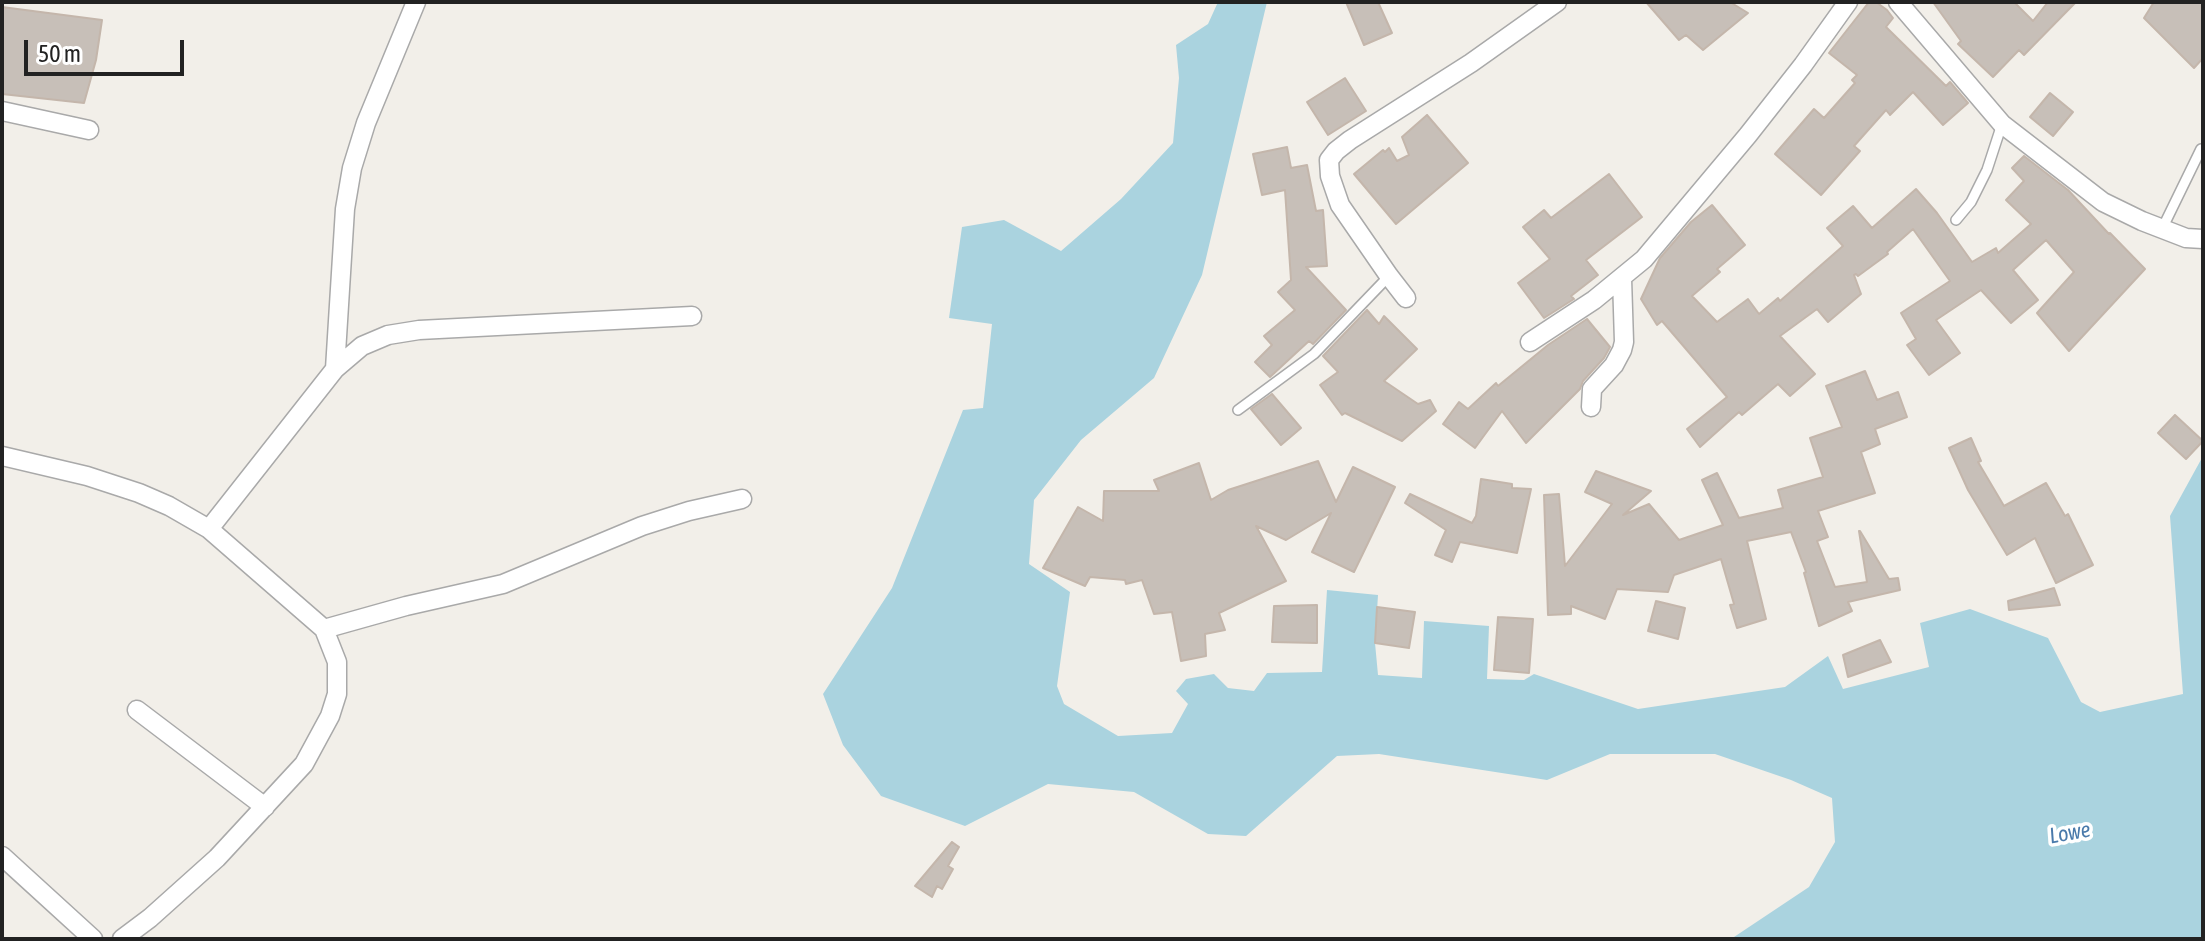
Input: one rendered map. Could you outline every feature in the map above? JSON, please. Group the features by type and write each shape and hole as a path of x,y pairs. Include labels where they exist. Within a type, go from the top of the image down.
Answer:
{"street":[{"path":"335,369 345,209 352,168 366,123 416,2"},
{"path":"1406,298 1340,205 1330,176 1329,160 1350,140 1471,63 1557,2"},
{"path":"1530,342 1594,300 1644,259 1748,135 1848,2"},
{"path":"1898,2 2002,124 2103,202 2186,238 2203,239"},
{"path":"2,111 89,130"},
{"path":"1591,407 1592,389 1614,365 1622,350 1625,325 1622,278"},
{"path":"209,529 335,369 362,346 388,335 419,330 692,316"},
{"path":"2,456 87,476 139,493 209,529 324,629 337,662 337,694 330,716 304,764 217,858 122,939"},
{"path":"324,629 503,584 642,526 742,499"},
{"path":"137,710 265,807"},
{"path":"2,856 93,939"}],"lane":[{"path":"1956,220 1971,202 1982,181 2002,124"},
{"path":"2162,229 2201,149"},
{"path":"1238,410 1314,354 1389,276"}],"water":[{"name":"Lowe","path":"1218,2 1267,2 1202,275 1154,378 1081,440 1034,500 1029,564 1070,592 1057,686 1064,704 1118,736 1172,733 1188,704 1176,691 1186,679 1214,674 1228,688 1254,691 1267,673 1322,672 1327,590 1378,595 1375,643 1378,675 1422,678 1424,621 1489,626 1487,679 1524,680 1534,674 1638,709 1785,687 1828,656 1843,689 1929,667 1920,623 1970,609 2048,638 2081,702 2100,712 2183,694 2170,516 2203,456 2203,939 1731,939 1809,887 1835,842 1832,798 1791,780 1715,754 1610,754 1547,780 1379,754 1337,756 1246,836 1208,834 1134,792 1048,784 965,826 881,796 843,745 823,694 892,588 963,410 983,408 992,324 949,318 962,227 1004,220 1061,251 1121,199 1173,143 1179,78 1176,45 1208,24"}],"building":[{"path":"1346,2 1378,2 1392,33 1364,45"},
{"path":"1646,2 1730,2 1748,13 1703,50 1686,35 1679,40"},
{"path":"1869,2 1876,2 1887,10 1893,18 1886,27 1946,86 1950,82 1968,103 1943,125 1913,92 1890,115 1886,110 1854,146 1860,151 1821,195 1775,154 1814,109 1824,118 1855,83 1852,80 1857,75 1829,53"},
{"path":"1933,2 2014,2 2033,21 2048,2 2076,2 2024,55 2019,50 1993,77 1958,44 1961,41"},
{"path":"2154,2 2203,2 2203,58 2194,68 2144,18"},
{"path":"2,7 102,20 96,60 84,103 2,94"},
{"path":"1345,78 1366,111 1328,135 1307,102"},
{"path":"2050,93 2073,112 2053,136 2030,117"},
{"path":"1427,115 1468,163 1396,224 1354,174 1383,150 1385,152 1389,148 1397,161 1409,155 1402,137"},
{"path":"1287,147 1291,168 1307,165 1316,211 1323,210 1327,266 1306,267 1346,310 1313,344 1309,341 1270,377 1255,362 1272,345 1264,336 1295,310 1278,292 1291,280 1285,190 1262,195 1253,154"},
{"path":"2024,156 2068,190 2145,269 2069,351 2037,313 2074,272 2046,240 2013,270 2038,300 2011,323 1981,290 1936,320 1960,353 1929,375 1907,345 1916,339 1901,313 1950,281 1913,229 1888,254 1858,276 1854,275 1861,294 1828,322 1817,309 1780,336 1815,374 1790,396 1778,384 1742,415 1739,412 1700,447 1687,429 1727,397 1662,321 1657,325 1641,299 1660,258 1691,222 1712,205 1745,245 1692,296 1717,322 1748,299 1759,314 1778,298 1780,301 1843,246 1827,228 1853,206 1872,228 1916,189 1972,262 1996,248 1998,253 2031,224 2006,200 2024,181 2012,168"},
{"path":"1609,174 1642,217 1586,260 1598,275 1571,296 1574,299 1544,318 1518,283 1550,259 1523,227 1544,210 1551,218"},
{"path":"1367,310 1379,324 1384,316 1417,349 1384,381 1418,404 1430,400 1436,411 1402,441 1345,413 1342,415 1320,385 1338,372 1323,356"},
{"path":"1587,319 1610,347 1580,389 1526,443 1502,411 1475,448 1443,424 1459,402 1468,409 1496,383 1498,386 1548,345"},
{"path":"1865,371 1877,400 1898,392 1907,417 1875,429 1880,444 1861,452 1875,493 1818,511 1828,537 1817,541 1835,587 1867,582 1860,531 1889,579 1898,578 1900,590 1848,602 1852,611 1819,626 1806,572 1791,532 1747,541 1766,619 1737,628 1730,605 1734,604 1721,559 1674,575 1668,592 1617,589 1605,619 1571,606 1571,614 1548,615 1544,495 1559,494 1565,566 1612,504 1585,492 1596,471 1651,491 1623,515 1649,504 1679,540 1723,525 1702,480 1717,473 1739,518 1783,508 1778,490 1823,477 1810,438 1842,427 1826,386"},
{"path":"1272,394 1301,428 1281,445 1251,409"},
{"path":"2175,415 2203,441 2186,459 2158,433"},
{"path":"1971,438 1981,461 1978,462 2004,506 2046,483 2065,516 2068,514 2093,565 2056,583 2035,538 2007,555 1968,490 1949,448"},
{"path":"1318,461 1336,502 1353,467 1395,487 1354,572 1312,552 1331,513 1286,540 1256,526 1286,581 1219,613 1225,630 1205,634 1206,656 1181,661 1172,612 1154,614 1142,580 1126,584 1125,580 1090,577 1085,586 1043,568 1078,507 1103,521 1104,491 1159,491 1154,480 1199,463 1211,500 1228,490"},
{"path":"1481,479 1512,484 1512,488 1531,489 1517,553 1460,542 1452,562 1435,555 1446,530 1405,503 1410,494 1472,523 1476,516"},
{"path":"2054,588 2060,605 2009,610 2008,601"},
{"path":"1656,601 1685,608 1678,639 1648,631"},
{"path":"1317,605 1317,643 1272,642 1274,606"},
{"path":"1377,607 1415,612 1409,648 1375,643"},
{"path":"1498,617 1533,619 1529,673 1494,670"},
{"path":"1880,640 1891,662 1848,677 1843,655"},
{"path":"952,842 959,847 948,866 953,869 942,889 937,886 932,897 915,886"}]}
